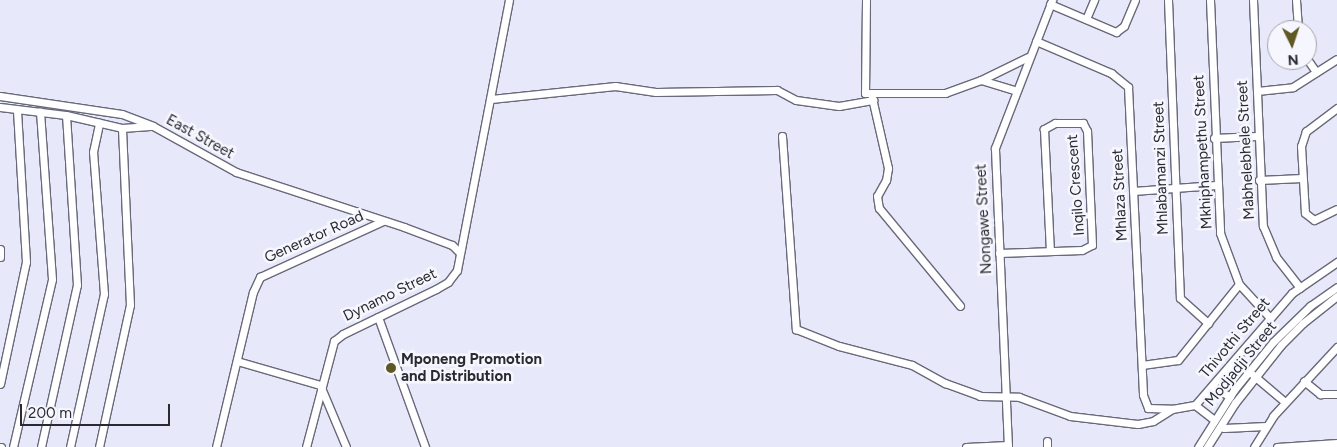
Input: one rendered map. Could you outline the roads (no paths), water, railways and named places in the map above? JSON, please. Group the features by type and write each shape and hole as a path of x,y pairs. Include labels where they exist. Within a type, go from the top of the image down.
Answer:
{"street":[{"name":"Dynamo Street","path":"306,447 320,385 334,341 448,282 458,267 459,252 491,100 509,0"},
{"path":"866,0 865,93 872,98 888,168 886,180 877,196 879,208 960,306"},
{"path":"1086,19 1094,0"},
{"path":"1051,2 1119,32 1124,26 1135,0"},
{"name":"Mhlabamanzi Street","path":"1168,0 1174,188 1180,298 1208,323"},
{"name":"Mkhiphampethu Street","path":"1210,0 1216,185 1220,233 1239,284 1270,318"},
{"name":"Mabhelebhele Street","path":"1253,0 1257,136 1262,220 1268,241 1285,271 1300,288"},
{"path":"1296,0 1297,20"},
{"name":"Nongawe Street","path":"1008,446 995,148 1014,90 1051,2"},
{"name":"Mhlaza Street","path":"1036,41 1125,82 1130,94 1142,365 1147,407 1172,409"},
{"path":"491,100 616,86 656,92 777,90 796,100 838,106 872,98 945,92 980,80 1028,57"},
{"path":"1257,91 1293,86 1337,59"},
{"path":"980,80 1014,90"},
{"name":"East Street","path":"0,96 122,114 150,126 236,172 383,221"},
{"path":"0,107 18,111 66,114 122,128 150,126"},
{"path":"1337,108 1303,136 1302,178 1304,208 1310,219 1322,218 1337,209"},
{"path":"0,384 26,262 18,111"},
{"path":"13,447 52,279 40,111"},
{"path":"42,447 77,285 66,114"},
{"path":"70,447 104,298 92,152 99,123"},
{"name":"Inqilo Crescent","path":"999,253 1050,251 1087,249 1094,240 1088,131 1083,123 1051,124 1044,129 1050,251"},
{"path":"99,447 130,305 122,128"},
{"path":"782,136 796,329 839,346 912,365 945,383 980,396 1006,396 1024,399 1070,416 1122,424 1153,421 1172,409 1195,405 1214,420"},
{"path":"1214,138 1257,136"},
{"path":"1259,180 1302,178"},
{"path":"1133,191 1216,185"},
{"name":"Generator Road","path":"216,447 253,292 260,278 383,221 442,241 459,252"},
{"path":"0,249 0,257"},
{"name":"Thivothi Street","path":"1195,405 1270,318 1300,288 1337,262"},
{"path":"1142,365 1178,360 1239,284"},
{"name":"Modjadji Street","path":"1198,447 1214,420 1249,371 1285,330 1337,286"},
{"path":"1206,447 1234,403 1256,377 1303,323 1337,296"},
{"path":"378,317 424,447"},
{"path":"1254,447 1266,426 1285,402 1337,347"},
{"path":"237,361 320,385 346,447"},
{"path":"1249,371 1285,402"},
{"path":"1304,381 1320,394 1337,394"},
{"path":"1212,386 1230,397"},
{"path":"1224,428 1266,426"},
{"path":"1277,447 1337,443"},
{"path":"966,447 1008,446"}],"place":[{"name":"Mponeng Promotion and Distribution","path":"391,368"}]}
